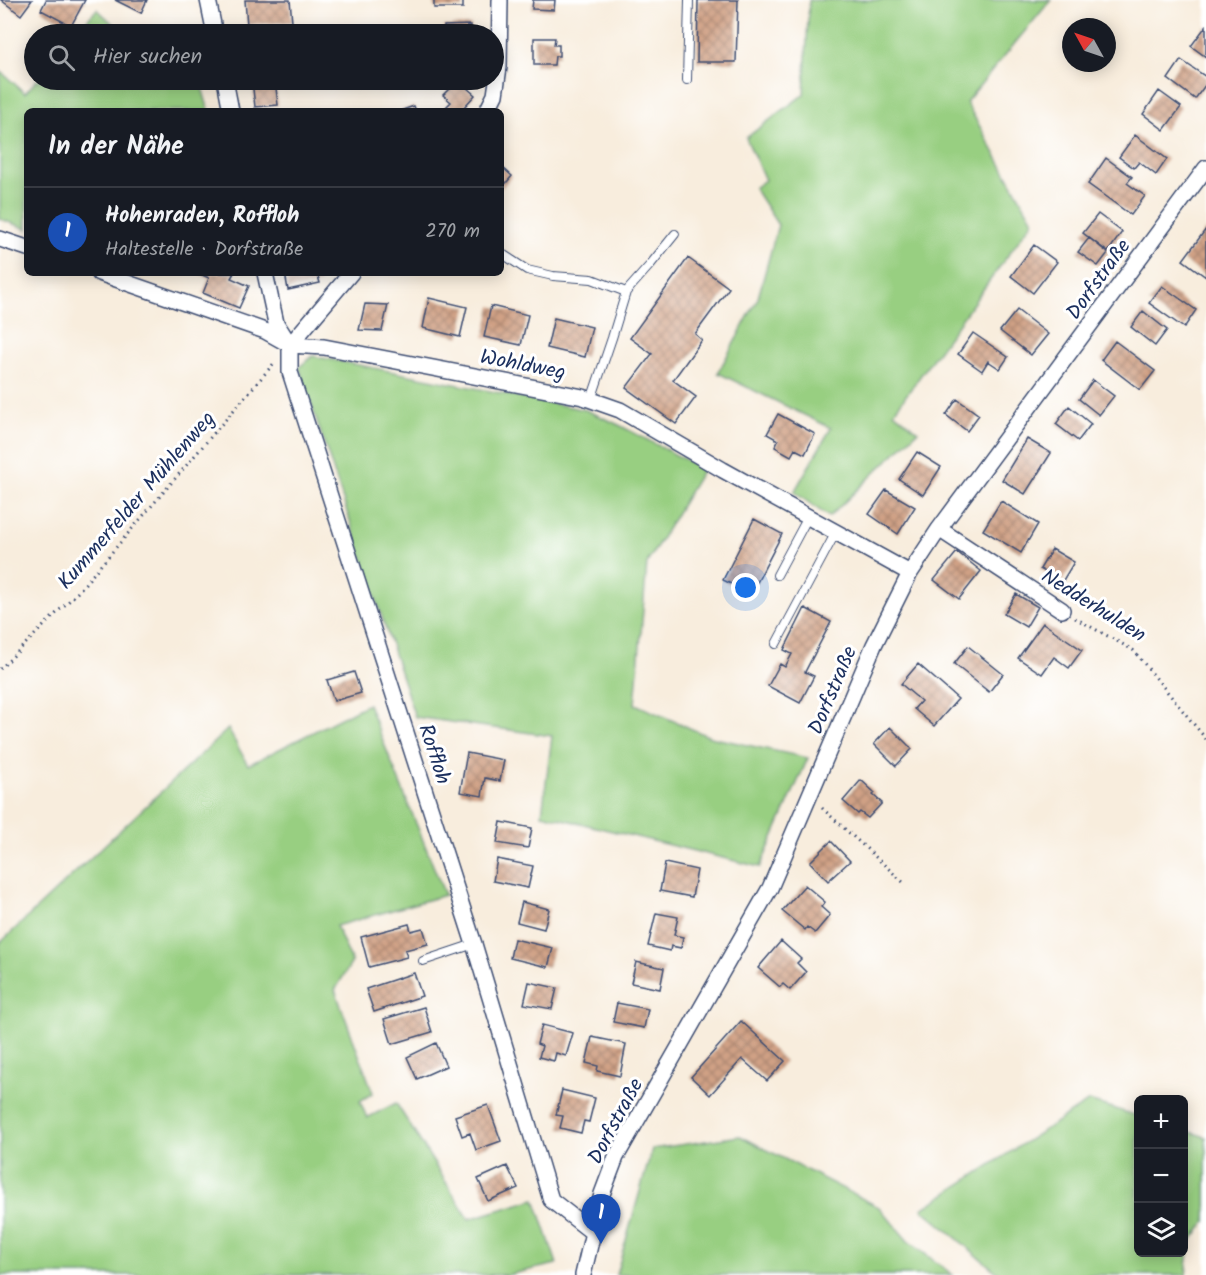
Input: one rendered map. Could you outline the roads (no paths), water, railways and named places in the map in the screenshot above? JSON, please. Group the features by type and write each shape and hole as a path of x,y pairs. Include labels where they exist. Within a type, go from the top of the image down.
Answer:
{"street":[{"path":"208,0 213,24"},
{"path":"500,0 500,24"},
{"path":"227,90 230,108"},
{"path":"488,108 496,90"},
{"name":"Dorfstraße","path":"583,1275 602,1194 616,1157 770,888 874,645 909,573 1206,168"},
{"path":"0,239 24,247"},
{"name":"Wohldweg","path":"108,276 265,331 290,345 324,347 583,397 620,410 909,573"},
{"name":"Roffloh","path":"266,276 276,323 290,345 290,372 474,944 551,1200 592,1232"},
{"path":"290,345 348,276"},
{"name":"Nedderhulden","path":"939,530 1062,610"}],"lane":[{"path":"687,80 689,0"},
{"path":"591,400 626,292 675,234"},
{"path":"504,255 526,270 553,276 592,279 626,292"},
{"path":"777,575 808,517"},
{"path":"776,644 836,532"},
{"path":"423,961 474,944"}],"place":[{"name":"Hohenraden, Roffloh","path":"601,1244"}]}
